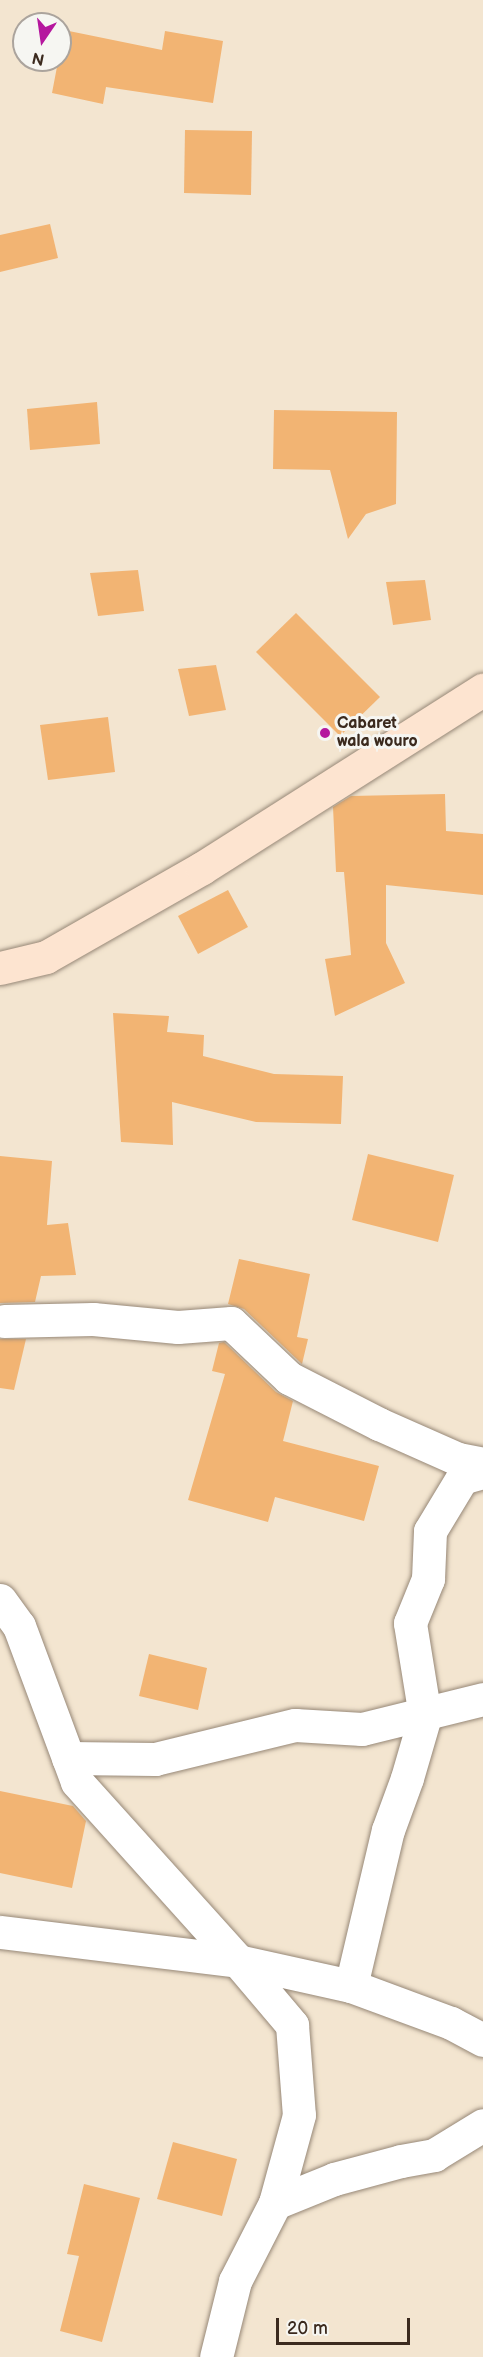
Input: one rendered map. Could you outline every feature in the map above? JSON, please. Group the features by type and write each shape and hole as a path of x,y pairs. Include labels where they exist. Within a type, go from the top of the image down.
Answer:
{"street":[{"path":"0,968 46,957 202,868 483,690"},
{"path":"4,1321 93,1319 178,1327 231,1323 289,1378 389,1429 458,1459 483,1464"},
{"path":"351,1986 388,1830 407,1778 425,1716 410,1623 428,1579 430,1531 462,1478 483,1472"},
{"path":"0,1600 19,1626 77,1782 238,1961 292,2025 299,2115 275,2203 235,2281 216,2357"},
{"path":"68,1758 155,1759 295,1725 362,1730 425,1716 483,1699"},
{"path":"0,1932 238,1961 351,1986 451,2023 483,2040"},
{"path":"275,2203 334,2179 401,2161 434,2155 483,2125"}],"building":[{"path":"165,31 223,41 213,103 106,87 103,104 52,93 56,72 72,72 72,32 162,50"},
{"path":"185,130 252,131 251,195 184,193"},
{"path":"50,224 58,258 0,272 0,235"},
{"path":"97,402 100,444 30,450 27,409"},
{"path":"274,410 397,412 396,504 366,514 348,539 330,470 273,469"},
{"path":"138,570 144,611 98,616 90,573"},
{"path":"425,580 431,620 393,625 386,582"},
{"path":"296,613 380,697 340,736 256,652"},
{"path":"216,665 226,710 189,716 178,669"},
{"path":"108,717 115,772 48,780 40,725"},
{"path":"445,794 446,831 483,834 483,895 386,885 386,943 405,983 335,1016 325,959 351,955 344,872 336,872 333,807 351,796"},
{"path":"228,890 248,927 198,954 178,916"},
{"path":"113,1013 169,1016 167,1032 204,1035 203,1056 274,1074 343,1076 341,1124 256,1122 172,1102 173,1145 121,1142"},
{"path":"368,1154 454,1175 438,1242 352,1220"},
{"path":"0,1156 52,1161 47,1225 68,1223 76,1275 41,1276 35,1302 0,1303"},
{"path":"239,1259 310,1274 297,1337 308,1339 302,1364 244,1309 228,1304"},
{"path":"0,1339 26,1339 14,1390 0,1388"},
{"path":"224,1342 276,1392 293,1401 283,1441 379,1466 364,1521 275,1497 268,1522 188,1500 225,1374 212,1371 219,1343"},
{"path":"149,1654 207,1668 198,1710 139,1696"},
{"path":"0,1791 73,1806 86,1821 72,1888 0,1873"},
{"path":"173,2142 237,2159 222,2216 157,2199"},
{"path":"84,2184 140,2198 102,2342 60,2331 79,2256 67,2254"}],"place":[{"name":"Cabaret wala wouro","path":"325,733"}]}
